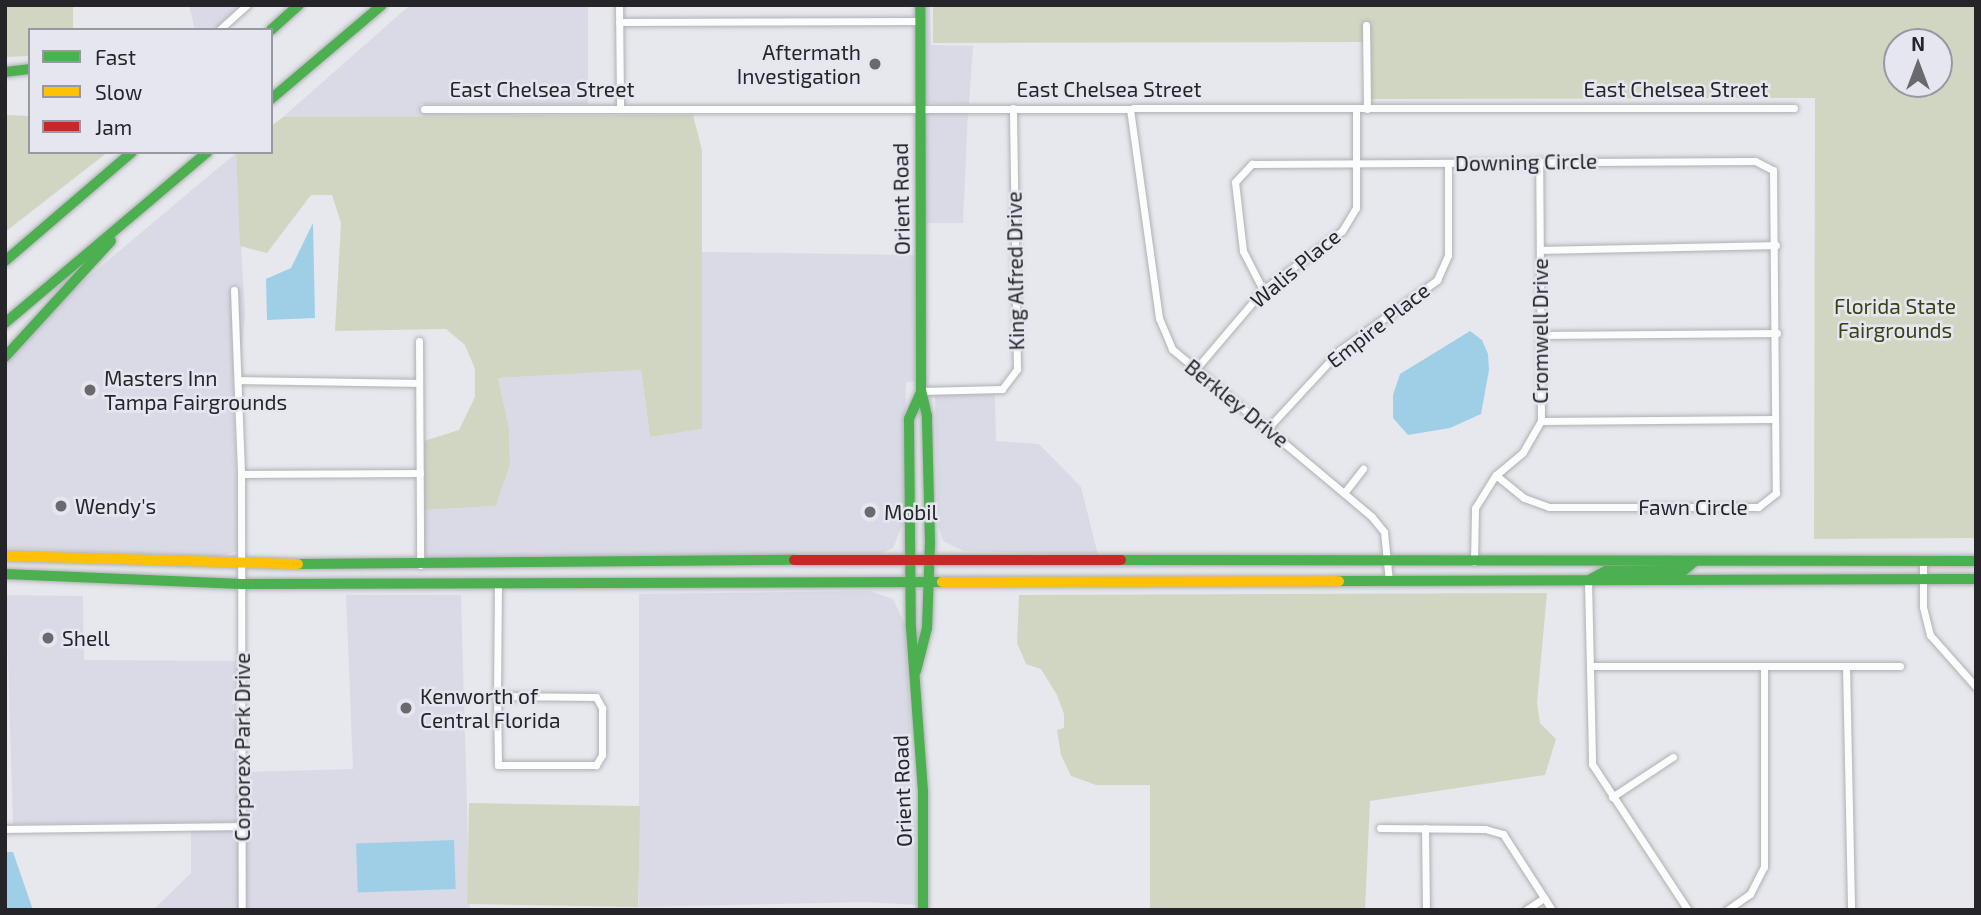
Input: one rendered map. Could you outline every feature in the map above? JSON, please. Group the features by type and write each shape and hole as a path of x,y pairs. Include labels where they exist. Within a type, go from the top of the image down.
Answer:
{"main road":[{"path":"273,28 299,5"},
{"path":"273,97 382,5"},
{"name":"Orient Road","path":"916,671 927,628 929,561 927,415 921,391 920,5"},
{"path":"5,72 28,69"},
{"path":"7,258 130,154"},
{"path":"5,323 205,154"},
{"path":"5,357 148,201"},
{"name":"Orient Road","path":"921,391 909,419 910,581 916,671 923,910"},
{"path":"5,556 242,565 910,561 1976,561"},
{"path":"1588,580 1606,570 1684,570 1695,561"},
{"path":"1567,563 1588,580"},
{"path":"423,565 444,584"},
{"path":"444,584 466,565"},
{"path":"5,574 242,584 1976,579"}],"street":[{"path":"221,28 247,5"},
{"path":"619,5 620,109"},
{"path":"619,22 920,21"},
{"path":"1366,25 1367,109"},
{"name":"King Alfred Drive","path":"921,391 1002,389 1017,369 1013,108"},
{"name":"East Chelsea Street","path":"424,109 1794,108"},
{"name":"Walis Place","path":"1195,370 1263,290 1342,231 1356,208 1356,109"},
{"name":"Berkley Drive","path":"1130,110 1159,318 1172,349 1344,493 1384,532 1389,581"},
{"name":"Cromwell Drive","path":"1474,563 1475,508 1496,475 1523,452 1541,421 1539,161"},
{"name":"Downing Circle","path":"1263,290 1243,251 1235,182 1252,164 1755,161 1773,170 1777,333"},
{"name":"Empire Place","path":"1268,428 1340,350 1437,280 1448,255 1448,163"},
{"path":"1540,250 1776,245"},
{"name":"Corporex Park Drive","path":"234,290 242,474 242,910"},
{"path":"1542,335 1777,333"},
{"name":"Fawn Circle","path":"1496,475 1524,498 1549,507 1758,507 1776,494 1774,419 1777,333"},
{"path":"419,341 423,565"},
{"path":"238,380 419,383"},
{"path":"1541,421 1774,419"},
{"path":"1344,493 1363,469"},
{"path":"242,474 420,473"},
{"path":"1923,560 1919,578 1930,635 1976,687"},
{"path":"1588,580 1592,764 1688,910"},
{"path":"497,696 596,697 602,708 602,755 596,765 498,765 497,696 498,583"},
{"path":"1590,666 1900,666"},
{"path":"1846,666 1851,910"},
{"path":"1727,910 1750,894 1764,867 1764,667"},
{"path":"1612,797 1673,757"},
{"path":"5,828 243,826"},
{"path":"1380,828 1485,829 1503,834 1552,910"},
{"path":"1424,828 1426,910"},
{"path":"1526,910 1544,898"}],"shaded area":[{"path":"189,5 241,5 215,28 195,28"},
{"path":"410,5 588,5 588,104 420,104 420,113 588,116 283,117"},
{"path":"924,5 930,5 931,45 973,46 969,104 923,103"},
{"path":"923,112 968,112 963,223 925,223"},
{"path":"236,154 245,315 240,368 238,286 231,286 238,551 217,557 5,548 5,364 68,294"},
{"path":"702,252 918,255 917,381 906,382 904,521 893,548 879,554 424,559 424,510 496,506 510,465 509,428 498,378 641,370 650,437 702,429"},
{"path":"995,394 996,441 1039,444 1081,487 1098,555 964,551 943,541 938,524 935,395"},
{"path":"870,591 893,599 905,625 919,905 866,902 639,907 639,594"},
{"path":"6,595 83,596 84,660 238,661 239,822 13,824"},
{"path":"346,595 461,595 470,910 246,910 246,772 353,769"},
{"path":"239,830 238,910 153,910 191,873 191,831"}],"green space":[{"path":"5,5 73,5 73,28 28,28 28,56 5,57"},
{"name":"Florida State Fairgrounds","path":"933,5 1976,5 1976,538 1814,539 1815,98 1371,99 1371,42 933,43"},
{"path":"5,115 28,116 28,154 105,154 5,232"},
{"path":"693,115 702,150 702,429 650,437 641,370 498,378 509,428 510,465 496,506 424,510 424,441 459,430 475,397 475,369 465,345 446,329 335,331 341,223 332,195 311,195 267,253 240,246 236,154 273,154 273,124 283,117"},
{"path":"1547,593 1537,703 1540,723 1556,739 1545,775 1370,801 1365,910 1150,910 1150,785 1096,785 1071,776 1061,755 1057,730 1064,728 1064,714 1057,695 1041,669 1026,664 1017,643 1019,595"},
{"path":"469,803 640,806 638,907 467,904"}],"water":[{"path":"313,223 315,318 267,320 266,279 291,268"},
{"path":"1470,331 1482,340 1488,354 1489,370 1481,414 1450,428 1408,435 1393,418 1393,395 1400,374"},
{"path":"454,840 456,889 358,892 356,843"},
{"path":"5,852 13,852 33,910 5,910"}],"traffic: fast":[{"path":"273,28 299,5"},
{"path":"273,97 382,5"},
{"path":"916,671 927,628 930,543 927,416 921,391 920,5"},
{"path":"5,72 28,69"},
{"path":"5,261 130,154"},
{"path":"5,323 205,154"},
{"path":"5,357 111,241"},
{"path":"921,392 909,419 911,628 923,793 923,910"},
{"path":"298,564 794,560"},
{"path":"1121,560 1976,561"},
{"path":"1591,579 1606,571 1684,570 1695,561"},
{"path":"5,574 242,584 942,582"},
{"path":"1339,581 1976,579"}],"traffic: slow":[{"path":"5,556 298,564"},
{"path":"942,582 1339,581"}],"traffic: jam":[{"path":"794,560 1121,560"}],"place":[{"name":"Aftermath Investigation","path":"875,64"},
{"name":"Masters Inn Tampa Fairgrounds","path":"90,390"},
{"name":"Wendy's","path":"61,506"},
{"name":"Mobil","path":"870,512"},
{"name":"Shell","path":"48,638"},
{"name":"Kenworth of Central Florida","path":"406,708"}]}
